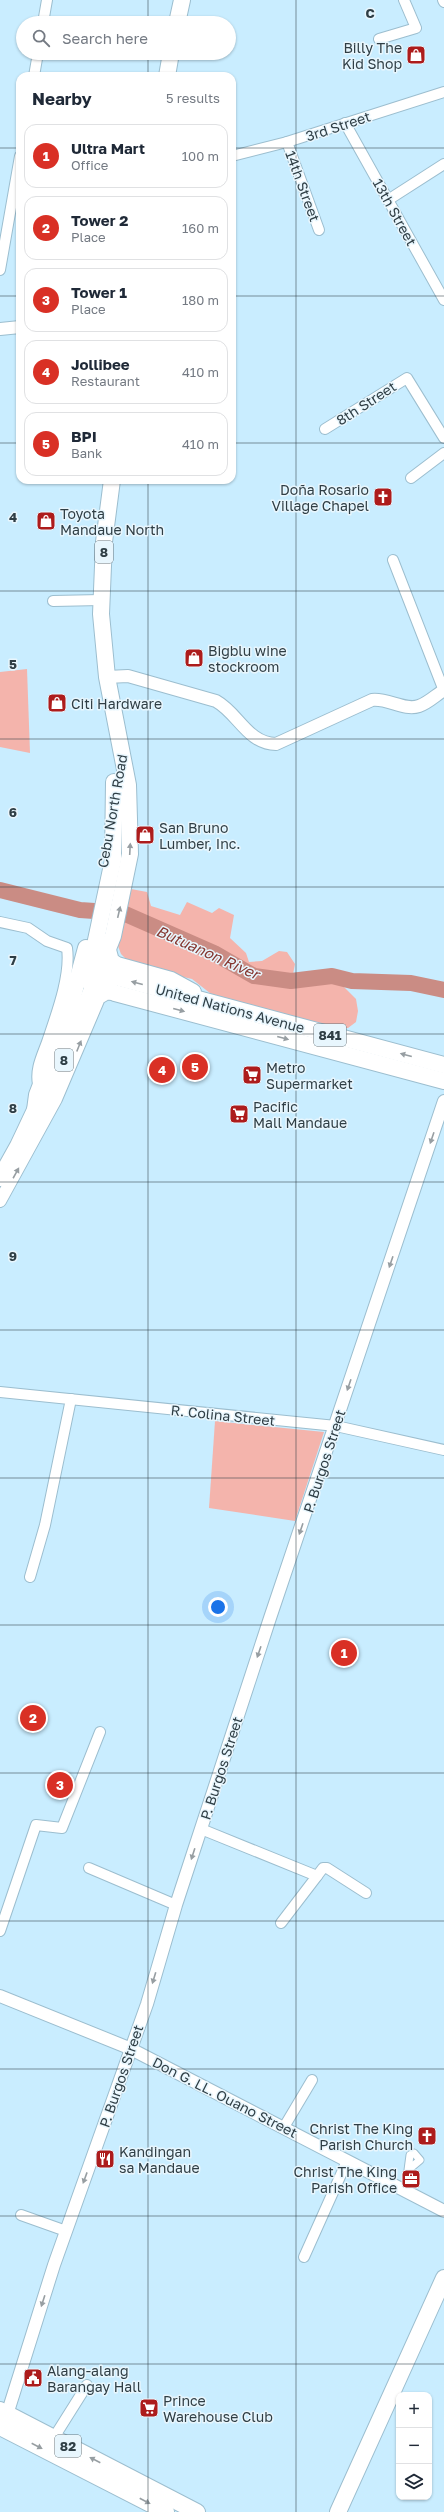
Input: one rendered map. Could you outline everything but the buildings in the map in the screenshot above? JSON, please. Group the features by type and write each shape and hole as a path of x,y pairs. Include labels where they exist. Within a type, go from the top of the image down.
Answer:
{"main road":[{"path":"179,16 182,0"},
{"path":"168,72 170,60"},
{"name":"8","path":"111,484 104,542 101,600 107,677 122,747"},
{"name":"Cebu North Road","path":"72,1001 94,932 105,881 114,833 114,782 122,747"},
{"name":"Cebu North Road","path":"110,943 124,888 130,833 128,785 122,747"},
{"path":"94,932 92,959 96,978 104,988 115,993"},
{"path":"110,943 110,960 115,964 171,980 215,1004"},
{"name":"8","path":"35,1110 50,1095 110,943"},
{"name":"United Nations Avenue","path":"96,978 112,976 444,1066"},
{"path":"72,1001 83,987 96,978"},
{"name":"United Nations Avenue","path":"115,993 444,1081"},
{"name":"8","path":"0,1178 18,1146 35,1110 39,1089 72,1001"},
{"path":"338,2512 444,2278"},
{"name":"82","path":"2,2423 53,2439 127,2484 166,2512"},
{"name":"82","path":"2,2423 127,2484 197,2512"}],"street":[{"path":"44,16 47,0"},
{"path":"379,40 416,28 404,0"},
{"path":"35,72 37,60"},
{"name":"3rd Street","path":"236,155 287,142 444,92"},
{"name":"13th Street","path":"345,123 444,300"},
{"name":"14th Street","path":"287,142 319,230"},
{"path":"388,200 444,165"},
{"path":"0,270 16,179"},
{"path":"0,329 16,327"},
{"name":"8th Street","path":"325,429 407,378 444,438"},
{"path":"411,478 444,453"},
{"path":"107,677 128,676 216,702 226,709 258,740 267,744 276,744 372,700 380,699 403,706 418,706 444,691 393,560"},
{"path":"53,601 101,600"},
{"path":"0,922 28,928 47,941 67,948 68,958 59,1005 38,1070 39,1089"},
{"path":"0,1201 56,1099 100,998 106,994 115,993"},
{"name":"P. Burgos Street","path":"2,2423 66,2231 146,2004 176,1905 444,1101"},
{"name":"R. Colina Street","path":"0,1392 336,1426 444,1450"},
{"path":"30,1577 45,1525 71,1399"},
{"path":"0,1931 36,1825 62,1828 100,1732"},
{"path":"202,1829 317,1876"},
{"path":"89,1868 176,1905"},
{"path":"281,1923 323,1868 326,1868 366,1893"},
{"name":"Don G. LL. Ouano Street","path":"0,1996 130,2048 284,2127 444,2212"},
{"path":"284,2127 312,2080"},
{"path":"304,2257 347,2161"},
{"path":"21,2215 66,2231"},
{"path":"53,2439 87,2385"}],"shaded area":[{"path":"27,669 30,753 0,747 0,672"},
{"path":"131,889 147,892 151,906 180,915 187,902 212,913 219,908 234,915 230,938 246,953 249,962 262,961 279,951 287,952 295,964 293,974 297,979 339,982 356,999 358,1011 356,1022 348,1028 338,1028 215,997 192,979 132,965 121,954 118,946"},
{"path":"215,1421 324,1432 295,1521 209,1508"}],"waterway":[{"name":"Butuanon River","path":"0,890 80,910 123,913 214,953 254,976 291,981 332,976 352,981 411,983 444,990"}],"place":[{"name":"Billy The Kid Shop","path":"416,55"},
{"name":"Doña Rosario Village Chapel","path":"383,497"},
{"name":"Toyota Mandaue North","path":"46,521"},
{"name":"Bigblu wine stockroom","path":"194,658"},
{"name":"Citi Hardware","path":"57,703"},
{"name":"San Bruno Lumber, Inc.","path":"145,835"},
{"name":"BPI","path":"195,1067"},
{"name":"Jollibee","path":"162,1070"},
{"name":"Metro Supermarket","path":"252,1075"},
{"name":"Pacific Mall Mandaue","path":"239,1114"},
{"name":"Ultra Mart","path":"344,1653"},
{"name":"Tower 2","path":"33,1718"},
{"name":"Tower 1","path":"60,1785"},
{"name":"Christ The King Parish Church","path":"427,2136"},
{"name":"Kandingan sa Mandaue","path":"105,2159"},
{"name":"Christ The King Parish Office","path":"411,2179"},
{"name":"Alang-alang Barangay Hall","path":"33,2378"},
{"name":"Prince Warehouse Club","path":"149,2408"}]}
